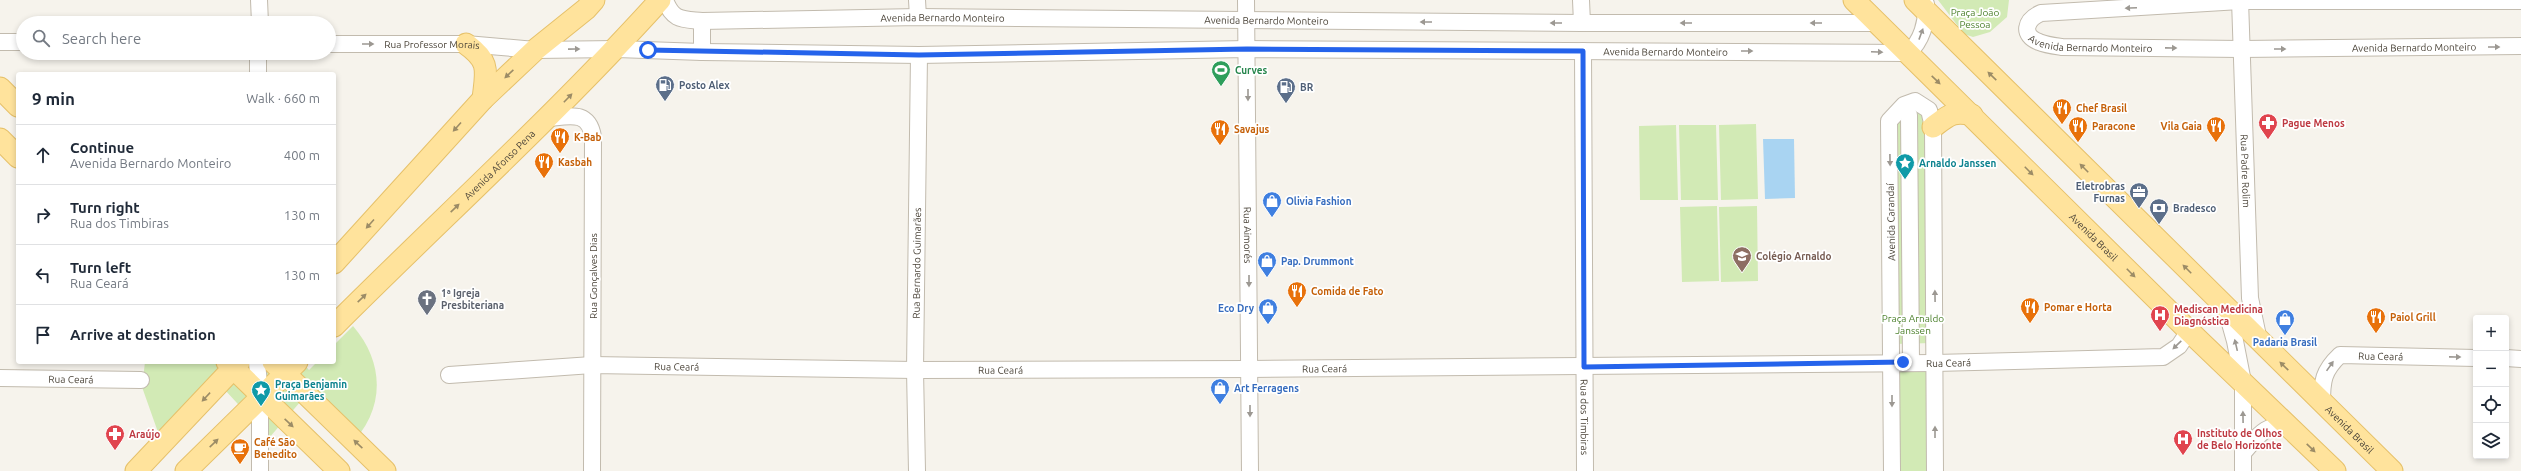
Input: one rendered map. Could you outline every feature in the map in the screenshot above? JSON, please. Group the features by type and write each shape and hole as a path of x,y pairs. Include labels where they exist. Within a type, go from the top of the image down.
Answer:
{"main road":[{"path":"336,261 483,99 535,50 586,9 594,0"},
{"name":"Avenida Afonso Pena","path":"336,324 549,118 617,49 660,0"},
{"name":"Avenida Brasil","path":"1854,0 2190,331 2335,471"},
{"name":"Avenida Brasil","path":"1922,4 2220,303 2392,471"},
{"path":"466,44 481,54 486,70 483,99"},
{"path":"0,88 16,104"},
{"path":"1933,127 1947,116 1960,112 1972,115"},
{"path":"0,139 16,155"},
{"path":"136,471 233,364 260,396 339,471"},
{"path":"186,471 260,396 285,366 385,471"}],"street":[{"path":"259,0 260,16"},
{"name":"Avenida Bernardo Monteiro","path":"665,0 669,10 678,19 702,21 918,17 1582,23 1878,23"},
{"path":"917,0 918,17"},
{"name":"Rua Aimorés","path":"1246,0 1250,471"},
{"path":"1581,0 1582,23"},
{"name":"Avenida Bernardo Monteiro","path":"2521,1 2240,1 2041,14 2029,21 2026,25 2027,31 2031,37 2040,43 2062,47 2241,49 2521,46"},
{"name":"Rua Padre Rolim","path":"2240,1 2250,298 2259,341"},
{"path":"1908,53 1917,45 1922,4"},
{"path":"702,21 702,52"},
{"path":"0,42 16,42"},
{"name":"Rua Professor Morais","path":"336,44 466,44 535,50"},
{"name":"Avenida Bernardo Monteiro","path":"535,50 617,49 702,52 919,55 1247,49 1908,53"},
{"name":"Rua dos Timbiras","path":"1583,51 1585,471"},
{"name":"Rua Bernardo Guimarães","path":"917,471 915,370 919,55"},
{"path":"258,60 258,72"},
{"name":"Avenida Carandaí","path":"1892,471 1890,121 1904,105 1915,101 1929,110 1933,127 1935,363 1934,471"},
{"path":"1908,115 1911,362"},
{"name":"Rua Gonçalves Dias","path":"549,118 575,116 586,120 591,128 593,137 592,471"},
{"path":"2220,303 2238,305 2250,298"},
{"path":"2220,303 2235,341 2243,382 2243,471"},
{"name":"Rua Ceará","path":"449,375 592,366 915,370 1584,367 1892,362 1935,363 2163,357 2178,346 2190,331"},
{"name":"Rua Ceará","path":"2322,403 2322,384 2328,366 2340,355 2473,358"},
{"path":"2509,358 2521,359"},
{"path":"257,364 260,396 260,471"},
{"name":"Rua Ceará","path":"0,378 141,380"},
{"path":"2244,452 2262,431 2275,425 2289,426"}],"green space":[{"name":"Praça João Pessoa","path":"1938,0 2009,0 2007,17 1990,32 1973,37 1964,34"},
{"name":"Praça Arnaldo Janssen","path":"1916,110 1925,115 1933,343 1894,344 1894,122"},
{"path":"1756,124 1758,199 1721,200 1719,125"},
{"path":"1676,125 1678,200 1640,200 1639,126"},
{"path":"1679,125 1716,125 1718,200 1681,200"},
{"path":"1717,206 1719,281 1682,282 1680,207"},
{"path":"1757,206 1758,281 1721,282 1719,207"},
{"path":"353,326 364,341 376,372 377,388 375,403 369,419 348,447 301,401 269,438 225,390 159,435 142,387 145,364 304,364 309,370 315,364 336,364 336,343"},
{"path":"1928,368 1928,471 1898,471 1898,369"}],"water":[{"path":"1763,139 1794,139 1795,198 1765,199"}],"place":[{"name":"Curves","path":"1221,87"},
{"name":"Posto Alex","path":"665,102"},
{"name":"BR","path":"1286,104"},
{"name":"Chef Brasil","path":"2062,125"},
{"name":"Pague Menos","path":"2268,140"},
{"name":"Paracone","path":"2078,143"},
{"name":"Vila Gaia","path":"2216,143"},
{"name":"Savajus","path":"1220,146"},
{"name":"K-Bab","path":"560,154"},
{"name":"Kasbah","path":"544,179"},
{"name":"Arnaldo Janssen","path":"1905,180"},
{"name":"Eletrobras Furnas","path":"2139,209"},
{"name":"Olivia Fashion","path":"1272,218"},
{"name":"Bradesco","path":"2159,225"},
{"name":"Colégio Arnaldo","path":"1742,273"},
{"name":"Pap. Drummont","path":"1267,278"},
{"name":"Comida de Fato","path":"1297,308"},
{"name":"1ª Igreja Presbiteriana","path":"427,316"},
{"name":"Pomar e Horta","path":"2030,324"},
{"name":"Eco Dry","path":"1268,325"},
{"name":"Mediscan Medicina Diagnóstica","path":"2160,332"},
{"name":"Paiol Grill","path":"2376,334"},
{"name":"Padaria Brasil","path":"2285,336"},
{"name":"Art Ferragens","path":"1220,405"},
{"name":"Praça Benjamin Guimarães","path":"261,407"},
{"name":"Araújo","path":"115,451"},
{"name":"Instituto de Olhos de Belo Horizonte","path":"2183,456"},
{"name":"Café São Benedito","path":"240,465"}],"route":[{"path":"648,50 919,55 1247,49 1583,51 1584,367 1903,362"}]}
